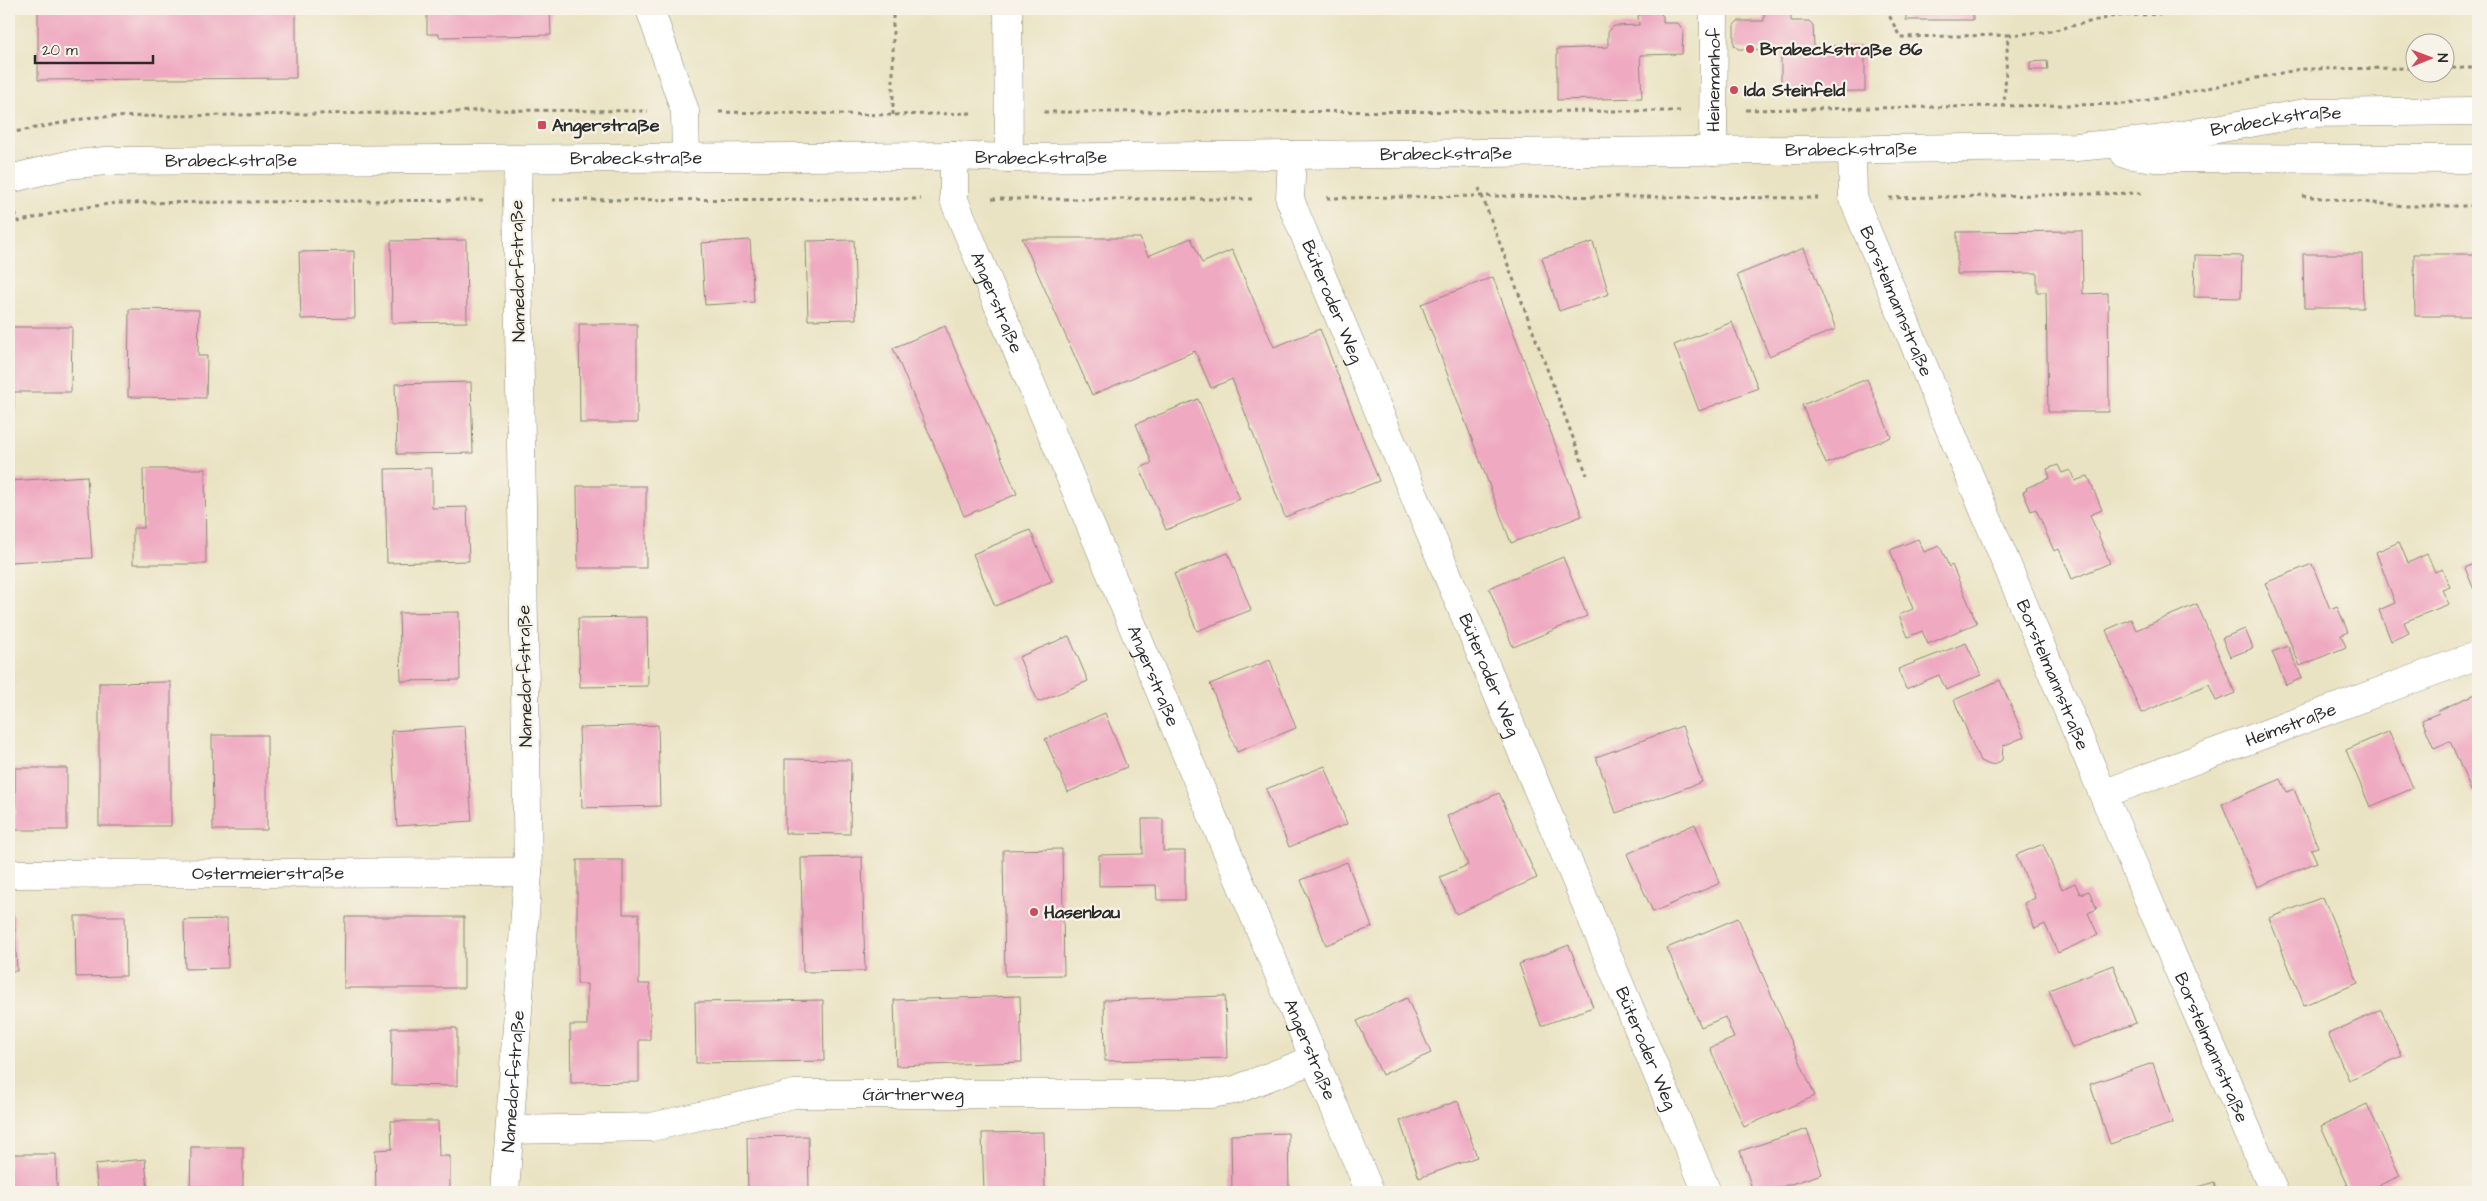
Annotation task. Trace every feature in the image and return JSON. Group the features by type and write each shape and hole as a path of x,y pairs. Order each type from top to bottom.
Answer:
{"street":[{"path":"650,9 685,111 686,158"},
{"path":"1008,9 1009,158"},
{"name":"Heinemanhof","path":"1713,151 1715,111 1714,9"},
{"name":"Brabeckstraße","path":"9,179 67,165 105,161 954,156 1009,158 2076,148 2156,140 2305,113 2478,111"},
{"name":"Brabeckstraße","path":"2076,148 2156,158 2478,159"},
{"name":"Borstelmannstraße","path":"1852,151 1852,198 2103,794 2274,1192"},
{"name":"Büteroder Weg","path":"1292,155 1290,199 1707,1192"},
{"name":"Angerstraße","path":"954,156 954,200 1370,1192"},
{"name":"Namedorfstraße","path":"505,1192 511,1130 528,872 517,200 518,159"},
{"name":"Heimstraße","path":"2103,794 2478,655"},
{"name":"Ostermeierstraße","path":"9,874 528,872"},
{"name":"Gärtnerweg","path":"511,1130 652,1127 794,1094 1211,1094 1235,1090 1315,1059"}],"path":[{"path":"893,9 893,115"},
{"path":"1886,9 1900,37 2008,35 2046,32 2115,16 2280,9"},
{"path":"2004,106 2008,35"},
{"path":"9,133 93,117 458,112 482,110 893,115 1008,112 1715,111 2129,104 2301,68 2404,68"},
{"path":"2454,68 2478,68"},
{"path":"1468,110 1466,153 1587,475"},
{"path":"9,224 68,210 116,202 1290,199 1482,196 1852,198 2145,193"},
{"path":"2299,195 2404,206 2478,206"}],"building":[{"path":"38,9 296,9 296,78 38,80"},
{"path":"427,9 550,9 551,35 439,37 439,34 427,34"},
{"path":"1225,9 1255,9 1255,14 1225,14"},
{"path":"1906,9 1973,9 1973,20 1906,20"},
{"path":"1767,10 1791,12 1791,21 1809,21 1813,25 1814,46 1865,46 1865,91 1781,92 1781,50 1738,49 1734,45 1734,25 1738,21 1764,21 1764,12"},
{"path":"1659,12 1663,16 1663,23 1678,23 1683,30 1682,54 1640,55 1642,98 1557,100 1557,49 1608,47 1608,32 1614,26 1639,25 1638,16 1643,13"},
{"path":"2047,61 2048,70 2030,70 2030,62"},
{"path":"2082,231 2083,294 2108,293 2109,412 2048,412 2046,292 2037,292 2037,273 1957,274 1957,232"},
{"path":"1022,238 1140,238 1148,256 1191,238 1202,263 1232,250 1274,347 1320,329 1379,481 1285,517 1232,379 1211,388 1195,351 1092,395"},
{"path":"466,240 467,322 392,323 391,241"},
{"path":"750,240 754,302 705,305 701,243"},
{"path":"854,240 856,319 808,320 806,241"},
{"path":"1593,242 1609,294 1559,311 1542,258"},
{"path":"1804,248 1836,329 1769,356 1737,275"},
{"path":"354,251 355,318 301,319 299,252"},
{"path":"2303,254 2362,254 2363,308 2304,308"},
{"path":"2414,254 2478,254 2478,316 2415,316"},
{"path":"2195,255 2242,256 2241,298 2194,297"},
{"path":"1493,277 1582,516 1511,543 1421,304"},
{"path":"129,309 199,310 198,356 207,356 206,398 128,397"},
{"path":"1732,322 1758,388 1699,411 1674,345"},
{"path":"579,324 637,324 637,423 580,423"},
{"path":"945,326 1017,494 964,516 893,348"},
{"path":"9,327 72,327 71,392 14,392 14,409 9,409"},
{"path":"1867,379 1891,437 1826,464 1802,405"},
{"path":"471,382 473,453 397,454 395,384"},
{"path":"1198,399 1240,499 1166,530 1140,468 1152,463 1136,424"},
{"path":"2058,465 2062,473 2070,470 2075,481 2088,476 2102,510 2090,515 2110,563 2072,579 2059,549 2054,551 2036,509 2031,511 2023,492 2027,490 2026,488 2050,478 2047,469"},
{"path":"432,468 432,508 467,507 469,561 387,563 385,469"},
{"path":"143,469 205,469 206,564 133,564 133,528 144,528"},
{"path":"87,476 92,558 9,562 9,481"},
{"path":"577,486 646,486 646,568 578,568"},
{"path":"1030,530 1052,581 995,606 973,554"},
{"path":"1918,539 1924,552 1940,546 1949,567 1952,565 1977,623 1928,644 1922,631 1908,637 1899,615 1913,609 1890,550"},
{"path":"2399,542 2408,563 2427,554 2435,572 2442,569 2450,587 2442,590 2449,604 2404,622 2409,633 2391,641 2379,610 2395,603 2376,552"},
{"path":"1228,553 1251,610 1197,631 1174,574"},
{"path":"1563,557 1587,616 1513,647 1489,588"},
{"path":"2478,562 2478,597 2477,597 2465,568"},
{"path":"2312,564 2330,609 2337,606 2348,632 2341,635 2346,647 2300,666 2265,583"},
{"path":"2197,604 2235,693 2216,701 2209,684 2141,713 2106,630 2131,619 2136,630"},
{"path":"459,612 460,680 401,681 399,613"},
{"path":"647,617 648,686 580,687 578,618"},
{"path":"2245,629 2253,648 2230,657 2222,638"},
{"path":"1069,636 1088,681 1038,702 1019,657"},
{"path":"1966,643 1981,675 1946,690 1939,675 1906,689 1898,669"},
{"path":"2288,646 2302,678 2286,685 2272,652"},
{"path":"1270,660 1296,728 1237,752 1210,684"},
{"path":"2000,680 2024,737 2003,746 2002,760 1990,765 1980,761 1954,700"},
{"path":"171,682 171,826 99,826 99,683"},
{"path":"2478,693 2478,791 2472,793 2450,741 2434,748 2422,720 2439,713 2437,711"},
{"path":"1105,713 1127,767 1068,792 1045,739"},
{"path":"658,725 660,806 582,808 579,728"},
{"path":"465,726 472,821 397,826 391,731"},
{"path":"1682,726 1702,782 1616,813 1596,757"},
{"path":"2389,731 2413,788 2370,807 2346,750"},
{"path":"212,735 267,735 267,830 213,830"},
{"path":"785,759 851,760 850,834 785,833"},
{"path":"1325,766 1347,824 1289,847 1266,789"},
{"path":"15,768 67,768 67,830 15,830"},
{"path":"2281,779 2287,792 2294,789 2318,847 2311,849 2317,862 2257,887 2222,804"},
{"path":"1499,793 1537,878 1456,914 1440,877 1468,865 1447,816"},
{"path":"1142,819 1163,819 1163,851 1185,851 1185,900 1157,900 1156,885 1099,886 1099,855 1143,854"},
{"path":"1695,824 1720,883 1653,912 1627,854"},
{"path":"2043,844 2062,889 2075,883 2080,894 2089,891 2097,909 2088,913 2098,935 2058,953 2045,924 2035,929 2024,903 2035,898 2016,855"},
{"name":"Hasenbau","path":"1062,849 1064,975 1005,976 1003,850"},
{"path":"862,857 865,971 803,972 801,858"},
{"path":"577,860 623,860 623,914 639,914 639,984 650,984 650,1040 639,1040 639,1082 571,1083 570,1025 587,1025 587,984 577,984"},
{"path":"1347,862 1372,927 1326,945 1301,880"},
{"path":"2323,897 2358,983 2304,1005 2269,918"},
{"path":"9,915 14,915 17,971 9,971"},
{"path":"75,916 125,916 126,976 76,977"},
{"path":"345,917 464,917 464,988 344,988"},
{"path":"1738,918 1815,1096 1744,1127 1710,1048 1734,1038 1725,1017 1701,1027 1667,948"},
{"path":"227,919 228,968 185,969 184,920"},
{"path":"1569,945 1593,1007 1541,1026 1519,964"},
{"path":"2113,965 2136,1023 2072,1048 2049,990"},
{"path":"1020,996 1022,1062 896,1066 894,1000"},
{"path":"1225,996 1227,1058 1105,1061 1104,1000"},
{"path":"1407,998 1431,1053 1382,1075 1357,1021"},
{"path":"823,1000 824,1061 696,1063 695,1002"},
{"path":"2381,1010 2402,1056 2349,1080 2328,1034"},
{"path":"392,1028 457,1028 457,1086 391,1085"},
{"path":"2153,1063 2173,1123 2110,1144 2090,1084"},
{"path":"1458,1101 1477,1157 1419,1178 1400,1121"},
{"path":"2367,1104 2400,1176 2364,1192 2351,1192 2321,1126"},
{"path":"391,1121 438,1121 439,1156 450,1156 450,1192 376,1192 375,1150 392,1149"},
{"path":"1807,1129 1822,1174 1766,1192 1753,1192 1740,1151"},
{"path":"1044,1132 1045,1192 984,1192 982,1133"},
{"path":"1288,1133 1289,1192 1232,1192 1231,1135"},
{"path":"808,1136 809,1192 748,1192 747,1137"},
{"path":"191,1147 243,1147 243,1192 190,1192"},
{"path":"9,1154 56,1154 57,1192 9,1192"},
{"path":"145,1159 148,1192 98,1192 95,1164"},
{"path":"2214,1182 2217,1192 2183,1192"}],"place":[{"name":"Brabeckstraße 86","path":"1750,49"},
{"name":"Ida Steinfeld","path":"1734,90"},
{"name":"Angerstraße","path":"542,125"},
{"name":"Hasenbau","path":"1034,912"}]}
